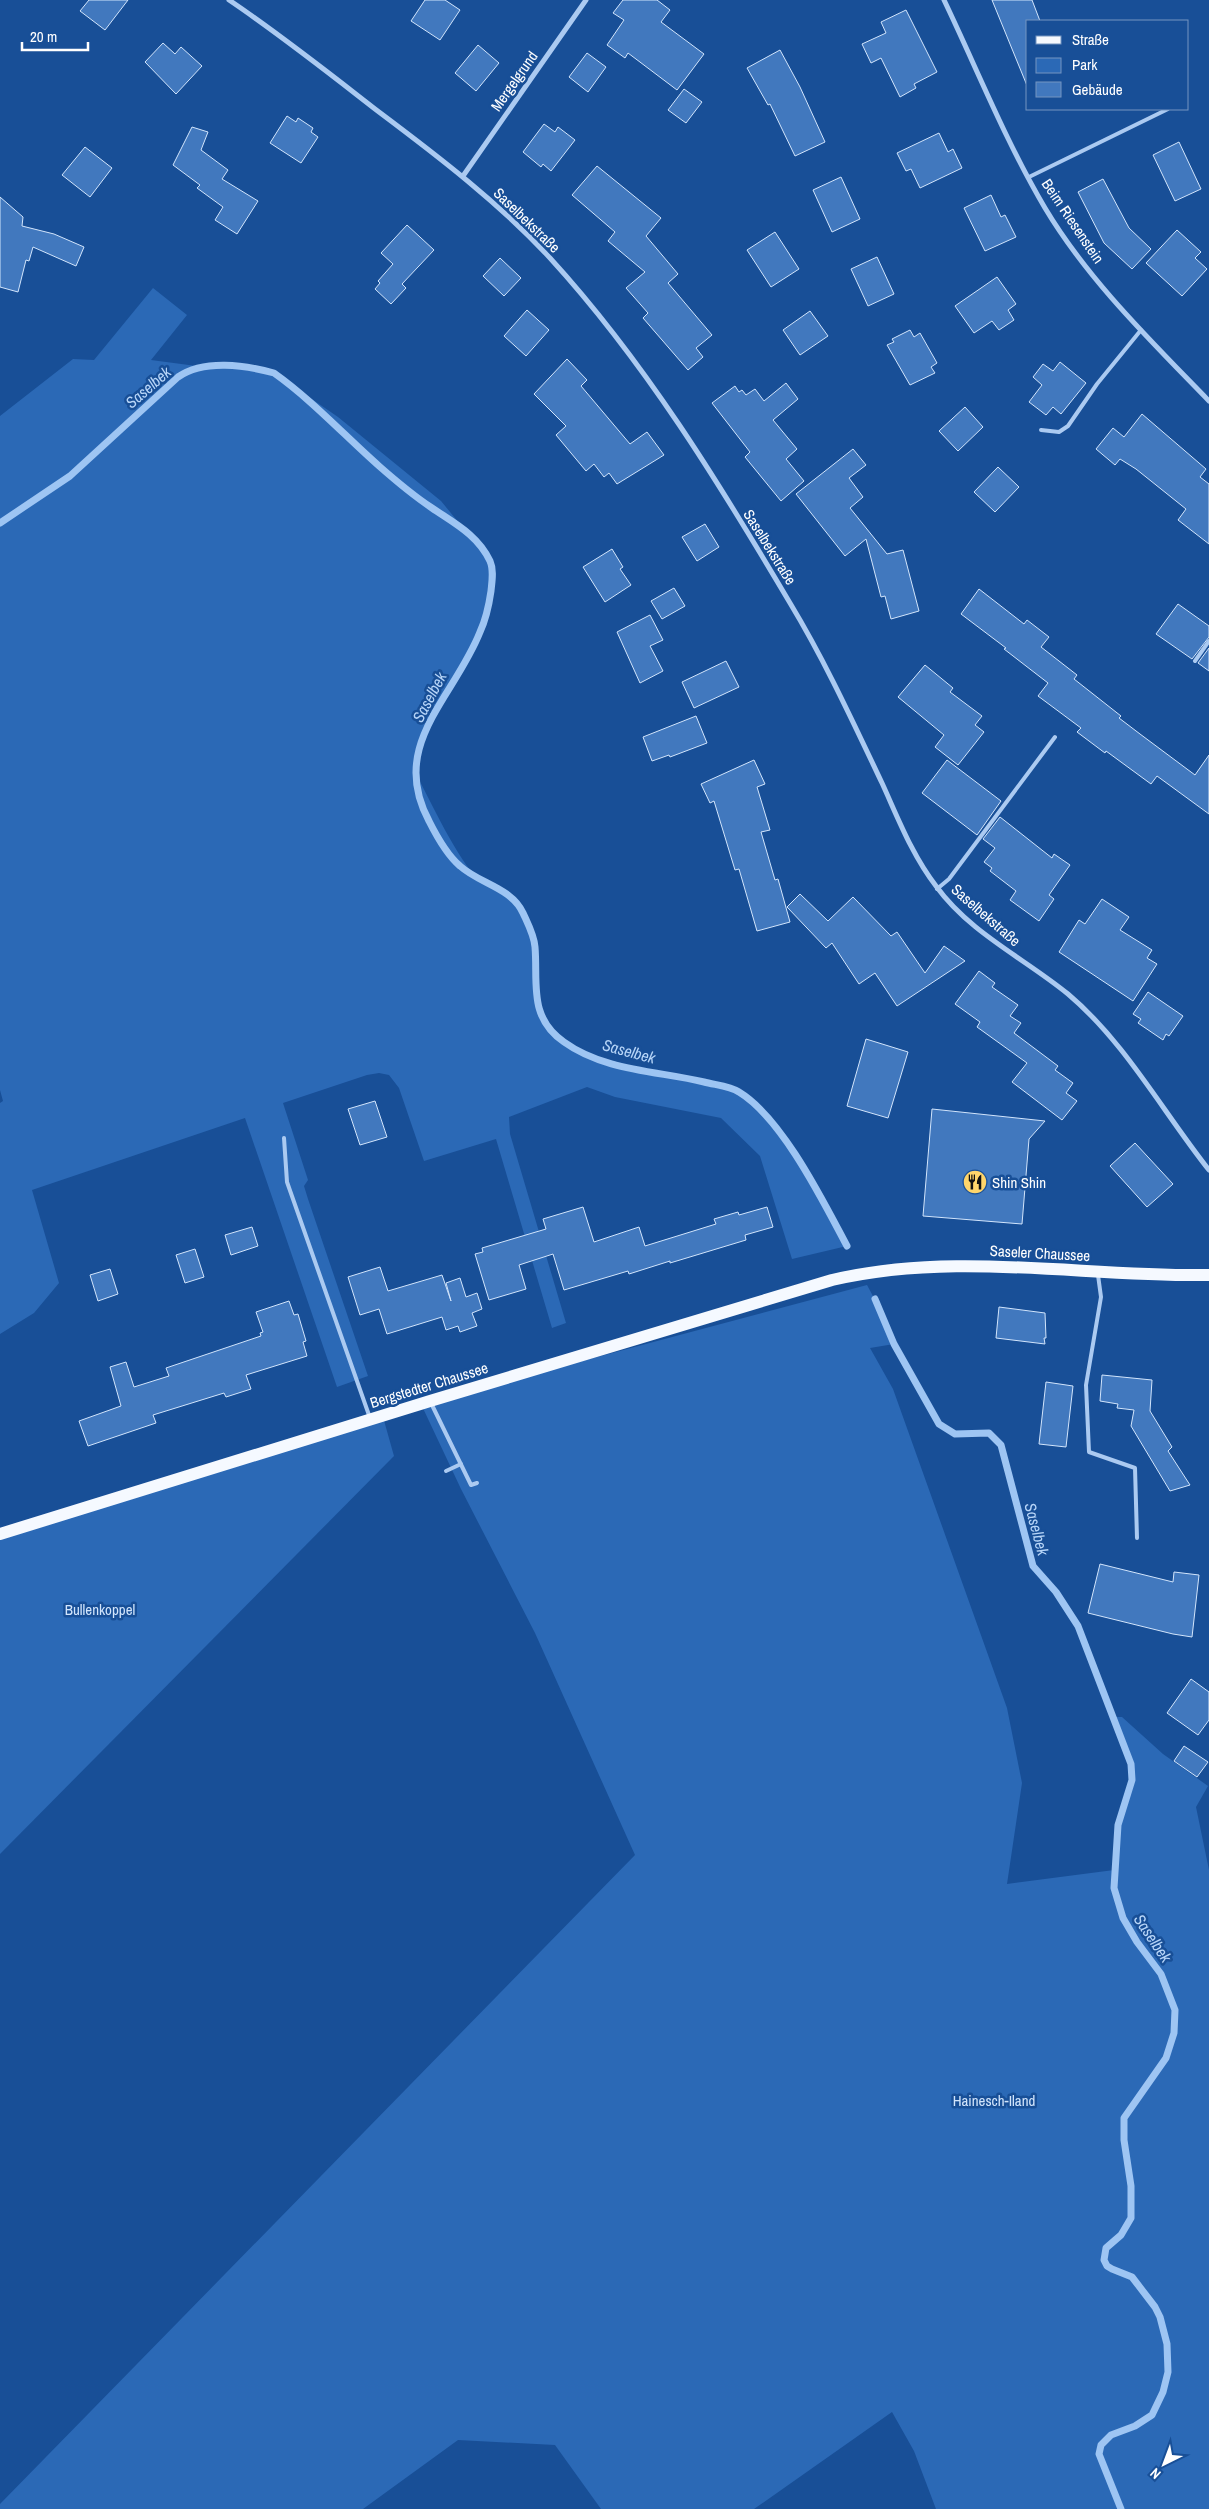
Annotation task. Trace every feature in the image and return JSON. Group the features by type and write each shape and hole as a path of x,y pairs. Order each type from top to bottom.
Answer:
{"main road":[{"name":"Saseler Chaussee","path":"868,1272 966,1266 1036,1268 1097,1273 1209,1275"},
{"name":"Bergstedter Chaussee","path":"0,1534 430,1401 832,1280 868,1272"}],"street":[{"name":"Saselbekstraße","path":"229,0 301,52 463,176 548,256 596,311 667,404 791,605 841,697 917,860 937,889 990,939 1068,994 1093,1019 1116,1045 1209,1170"},
{"name":"Mergelgrund","path":"463,176 586,0"},
{"name":"Beim Riesenstein","path":"944,0 1029,177 1046,208 1078,255 1141,330 1209,402"}],"lane":[{"path":"1029,177 1166,110"},
{"path":"1041,430 1059,432 1068,426 1097,384 1141,330"},
{"path":"1196,661 1209,641"},
{"path":"937,889 949,879 1055,738"},
{"path":"284,1138 286,1182 370,1420"},
{"path":"1097,1273 1101,1297 1086,1385 1089,1452 1135,1468 1137,1538"},
{"path":"430,1401 471,1485 477,1484"},
{"path":"446,1470 461,1464"}],"green space":[{"path":"153,288 187,315 151,360 204,367 256,368 274,373 338,417 441,501 487,557 492,571 486,616 479,635 424,731 417,759 416,774 453,845 470,870 480,879 507,894 522,912 533,940 538,1001 542,1015 549,1028 562,1041 595,1059 613,1065 732,1088 739,1092 755,1104 771,1121 800,1162 847,1246 792,1259 760,1156 721,1118 615,1097 587,1087 509,1117 510,1134 566,1323 552,1328 496,1139 424,1161 399,1088 389,1075 379,1073 367,1075 283,1103 308,1180 304,1186 308,1199 368,1376 337,1387 245,1118 32,1190 59,1283 34,1313 0,1334 0,1103 3,1101 0,1090 0,416 73,359 94,360"},
{"name":"Hainesch-Iland","path":"867,1285 881,1311 894,1344 870,1348 893,1389 1007,1708 1022,1783 1007,1884 1114,1870 1118,1825 1133,1773 1112,1717 1122,1717 1163,1754 1208,1786 1196,1807 1209,1870 1209,2509 936,2509 914,2451 892,2412 754,2509 601,2509 555,2445 458,2440 363,2509 0,2509 0,2504 635,1855 535,1633 461,1489 421,1404"},
{"name":"Bullenkoppel","path":"383,1417 394,1456 0,1854 0,1535"}],"building":[{"path":"89,0 128,0 105,30 80,11"},
{"path":"425,0 445,0 460,10 440,40 411,21"},
{"path":"623,0 657,0 670,10 661,22 704,54 677,90 628,53 625,58 607,45 624,20 613,13"},
{"path":"992,0 1032,0 1040,20 1026,20 1026,83"},
{"path":"906,10 937,72 914,84 916,88 900,97 881,58 871,63 862,44 886,33 881,22"},
{"path":"163,43 175,54 181,47 202,66 176,94 145,62"},
{"path":"478,45 499,63 476,91 455,73"},
{"path":"780,50 800,87 825,142 795,156 770,104 768,105 747,68"},
{"path":"587,53 606,67 588,92 569,77"},
{"path":"684,89 702,102 686,123 668,110"},
{"path":"287,116 296,122 298,118 313,128 311,132 318,137 301,163 270,143"},
{"path":"544,124 555,132 558,127 575,140 551,171 543,164 541,167 523,152"},
{"path":"192,127 208,132 201,150 228,170 222,179 258,201 237,234 215,220 223,207 197,188 200,185 173,165"},
{"path":"939,133 948,152 953,149 962,168 920,188 911,169 906,171 897,153"},
{"path":"1179,142 1201,189 1175,201 1153,155"},
{"path":"85,147 112,168 90,197 62,175"},
{"path":"597,166 661,218 646,236 678,274 668,283 712,335 696,348 703,357 688,370 643,318 648,313 626,288 645,272 608,241 615,232 572,195"},
{"path":"841,177 860,219 832,232 813,190"},
{"path":"1103,179 1129,228 1151,249 1132,269 1104,243 1078,192"},
{"path":"991,195 1001,217 1005,215 1016,237 985,251 964,208"},
{"path":"0,197 23,217 22,226 54,234 84,247 76,266 33,247 29,261 26,260 18,292 0,287"},
{"path":"407,225 434,250 402,284 406,288 391,304 375,289 380,283 378,281 393,264 381,253"},
{"path":"1177,230 1201,252 1195,258 1207,269 1182,296 1146,263"},
{"path":"775,232 799,269 771,287 747,250"},
{"path":"877,257 894,294 868,306 851,269"},
{"path":"500,258 521,278 504,296 483,276"},
{"path":"997,277 1016,304 1008,310 1014,320 999,330 992,321 974,333 955,306"},
{"path":"527,310 549,330 526,356 504,336"},
{"path":"810,311 828,336 800,355 783,330"},
{"path":"910,330 914,337 920,333 937,363 931,367 935,373 910,385 887,345 894,342 892,339"},
{"path":"567,359 587,380 581,386 630,444 647,432 664,455 617,484 609,473 604,477 594,464 586,471 556,435 566,426 534,394"},
{"path":"1060,362 1086,383 1061,414 1053,407 1046,415 1029,402 1042,385 1033,377 1043,364 1053,371"},
{"path":"786,383 798,399 773,420 797,449 786,459 804,481 781,501 745,457 750,452 712,403 735,386 739,392 742,390 746,395 755,389 764,401"},
{"path":"965,407 983,427 958,451 939,431"},
{"path":"1142,414 1206,469 1200,477 1209,484 1209,544 1178,520 1186,509 1136,469 1120,459 1115,465 1096,449 1113,428 1124,437"},
{"path":"853,449 866,465 849,478 863,497 850,508 887,554 903,550 919,611 891,619 885,596 881,597 866,539 845,556 796,494"},
{"path":"998,467 1019,487 995,512 974,492"},
{"path":"705,524 719,547 697,561 682,537"},
{"path":"612,549 623,567 620,569 631,585 605,602 583,567"},
{"path":"674,588 685,606 662,619 651,601"},
{"path":"979,589 1024,624 1027,620 1049,637 1041,647 1077,675 1074,679 1121,716 1119,718 1195,775 1209,755 1209,814 1157,776 1151,784 1106,751 1105,753 1077,732 1081,728 1038,696 1048,683 961,614"},
{"path":"1178,604 1209,626 1209,637 1192,659 1156,634"},
{"path":"650,615 663,640 650,646 663,671 640,683 617,632"},
{"path":"1209,648 1209,671 1198,663"},
{"path":"726,661 739,687 694,708 682,682"},
{"path":"925,665 953,688 950,692 982,716 975,725 984,732 958,765 935,747 944,735 898,697"},
{"path":"696,716 707,743 670,757 669,755 652,761 643,737"},
{"path":"754,760 765,784 757,787 770,830 761,832 775,880 778,879 790,922 757,931 739,869 735,870 714,801 710,803 701,784"},
{"path":"947,760 1001,801 977,835 922,793"},
{"path":"1000,817 1052,858 1054,854 1070,865 1049,895 1054,899 1039,921 1010,900 1016,891 990,871 992,868 984,862 995,848 983,839"},
{"path":"800,894 828,921 853,897 891,936 897,932 925,973 944,946 965,961 897,1006 875,973 859,984 832,943 826,948 787,907"},
{"path":"1102,899 1129,917 1120,930 1152,950 1147,958 1157,964 1133,1001 1059,952 1079,920 1085,924"},
{"path":"979,971 995,983 992,987 1018,1005 1010,1016 1021,1023 1014,1033 1058,1066 1055,1070 1073,1083 1066,1093 1077,1101 1062,1120 1012,1082 1027,1063 977,1027 980,1022 955,1004"},
{"path":"1148,992 1183,1016 1169,1036 1166,1034 1163,1040 1138,1023 1141,1019 1133,1014"},
{"path":"866,1039 908,1052 888,1118 847,1106"},
{"path":"375,1101 387,1137 360,1145 348,1109"},
{"name":"Shin Shin","path":"932,1109 1045,1121 1029,1139 1022,1224 923,1216"},
{"path":"1135,1143 1173,1184 1147,1207 1110,1166"},
{"path":"583,1207 594,1242 639,1227 645,1246 716,1224 714,1219 738,1212 739,1215 767,1207 773,1227 745,1235 746,1240 670,1263 670,1261 629,1274 628,1271 564,1290 553,1254 519,1265 526,1289 489,1300 475,1254 483,1252 482,1248 546,1229 543,1219"},
{"path":"252,1227 258,1246 231,1255 225,1235"},
{"path":"195,1249 204,1277 185,1283 176,1255"},
{"path":"380,1267 388,1291 442,1275 451,1301 446,1283 460,1278 466,1297 477,1293 482,1309 472,1313 477,1326 460,1332 458,1326 446,1330 442,1317 387,1334 379,1309 360,1315 348,1277"},
{"path":"110,1269 118,1294 98,1301 90,1275"},
{"path":"289,1301 294,1315 298,1314 306,1341 303,1342 307,1356 246,1375 251,1389 226,1397 224,1393 153,1415 156,1423 88,1446 79,1421 121,1406 110,1367 126,1362 134,1387 169,1376 166,1368 261,1336 260,1333 263,1332 256,1312"},
{"path":"999,1307 1045,1313 1045,1344 996,1338"},
{"path":"1102,1375 1152,1380 1150,1411 1172,1447 1168,1451 1190,1485 1170,1491 1131,1426 1134,1410 1117,1408 1118,1404 1100,1401"},
{"path":"1046,1382 1073,1386 1066,1447 1039,1444"},
{"path":"1100,1564 1173,1582 1174,1572 1199,1575 1192,1637 1088,1613"},
{"path":"1191,1679 1209,1692 1209,1720 1198,1735 1167,1713"},
{"path":"1184,1746 1208,1762 1197,1777 1174,1761"}],"waterway":[{"name":"Saselbek","path":"0,523 70,476 178,377 188,371 225,365 274,373 315,406 398,483 465,530 479,544 490,561 492,572 491,591 484,622 469,656 429,723 420,745 416,769 418,794 432,827 455,862 468,872 504,892 518,905 523,913 534,943 537,999 545,1022 553,1032 564,1042 596,1059 632,1069 731,1088 739,1092 755,1104 786,1140 814,1184 847,1246"},
{"name":"Saselbek","path":"875,1299 894,1344 939,1424 955,1434 989,1433 1001,1445 1033,1566 1056,1592 1078,1626 1131,1764 1132,1780 1118,1825 1114,1888 1123,1918 1137,1942 1161,1974 1175,2010 1174,2033 1166,2058 1124,2118 1124,2140 1131,2186 1131,2218 1121,2235 1106,2248 1104,2260 1107,2266 1132,2277 1155,2307 1160,2317 1167,2344 1168,2372 1163,2392 1152,2415 1135,2426 1111,2435 1101,2445 1099,2454 1121,2509"}],"place":[{"name":"Shin Shin","path":"975,1182"}]}
